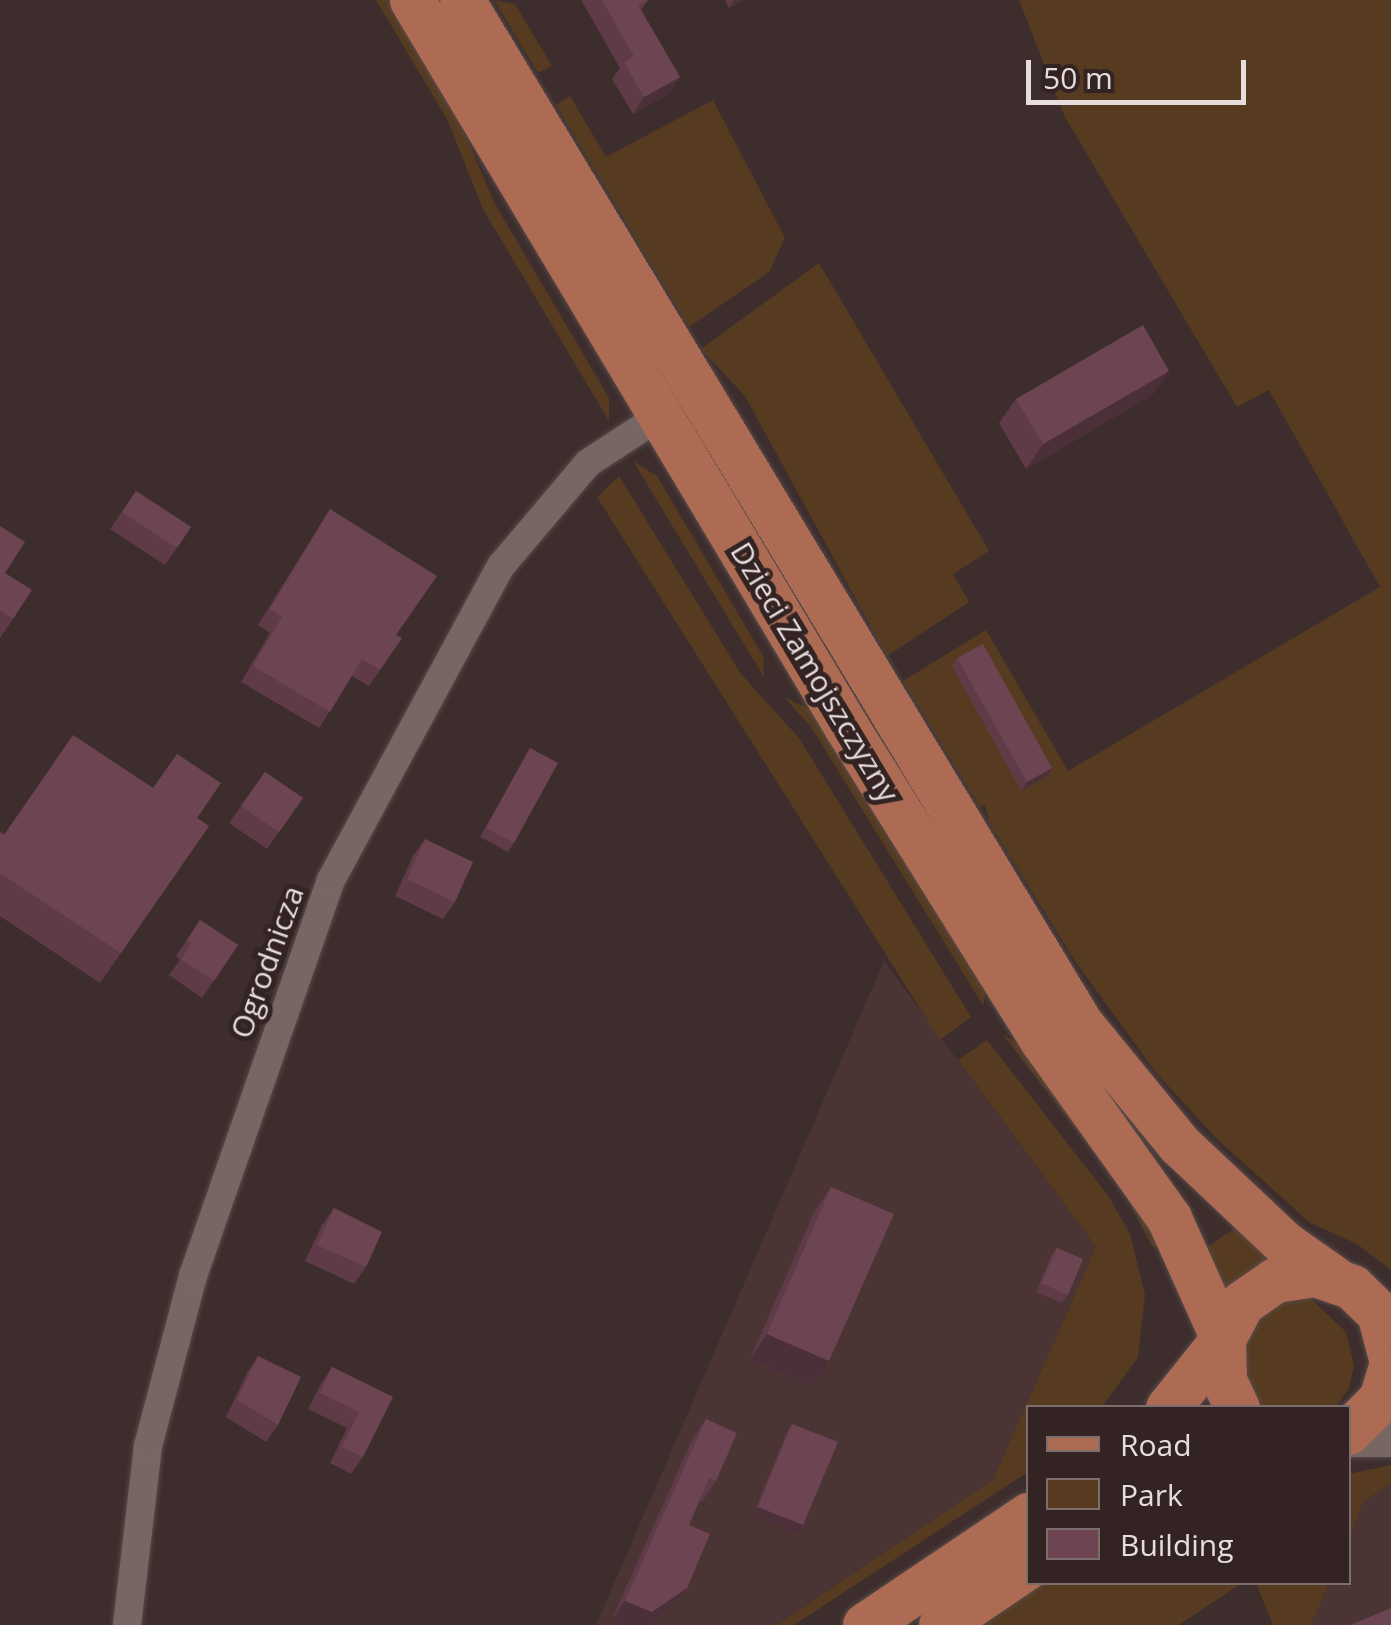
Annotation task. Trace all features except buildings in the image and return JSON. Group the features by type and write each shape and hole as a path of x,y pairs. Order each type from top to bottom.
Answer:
{"main road":[{"name":"Dzieci Zamojszczyzny","path":"412,0 660,416 1018,1002 1162,1206 1223,1339 1224,1380 1236,1405"},
{"name":"Dzieci Zamojszczyzny","path":"462,0 1080,1023 1180,1145 1284,1244 1367,1298 1390,1348"},
{"path":"1170,1405 1223,1339 1230,1320 1257,1289 1295,1274 1335,1278"},
{"path":"1351,1432 1381,1399 1390,1348"},
{"path":"866,1625 1026,1517"},
{"path":"941,1625 1026,1567"}],"street":[{"name":"Ogrodnicza","path":"126,1625 148,1446 193,1276 331,880 501,566 588,463 660,416"},
{"path":"1351,1435 1391,1439"}],"shaded area":[{"path":"884,961 1096,1247 993,1480 777,1625 596,1625"},
{"path":"1391,1484 1391,1625 1311,1625 1328,1585 1351,1585 1351,1533 1364,1501"}],"green space":[{"path":"376,0 390,0 452,104 495,204 609,398 609,421 483,209 448,121"},
{"path":"494,0 515,4 552,66 538,73"},
{"path":"1019,0 1391,0 1391,1270 1357,1244 1309,1222 1217,1139 1157,1074 1075,961 990,824 985,805 980,807 903,681 986,630 1068,771 1380,587 1269,390 1237,407 1065,117"},
{"path":"570,96 606,157 713,100 785,238 769,272 689,327 556,105"},
{"path":"819,263 989,551 953,574 969,602 887,656 745,396 701,349"},
{"path":"633,461 657,476 763,656 764,677"},
{"path":"619,476 741,674 799,738 971,1017 940,1040 597,497"},
{"path":"785,698 813,710 986,993 983,1005 811,727"},
{"path":"1003,1035 1026,1047 1099,1144 1162,1248 1152,1247 1122,1188"},
{"path":"987,1040 1109,1197 1130,1234 1145,1295 1138,1357 1103,1405 1026,1405 1096,1247 958,1060"},
{"path":"1238,1226 1271,1256 1227,1302 1203,1250"},
{"path":"1309,1297 1346,1332 1354,1366 1349,1388 1337,1405 1258,1405 1235,1348 1270,1302"},
{"path":"1026,1405 1026,1473 794,1625 777,1625 993,1480"},
{"path":"1391,1465 1391,1484 1364,1501 1351,1533 1351,1474"},
{"path":"1035,1585 1239,1585 1179,1625 975,1625"},
{"path":"1257,1585 1328,1585 1311,1625 1273,1625"}]}
